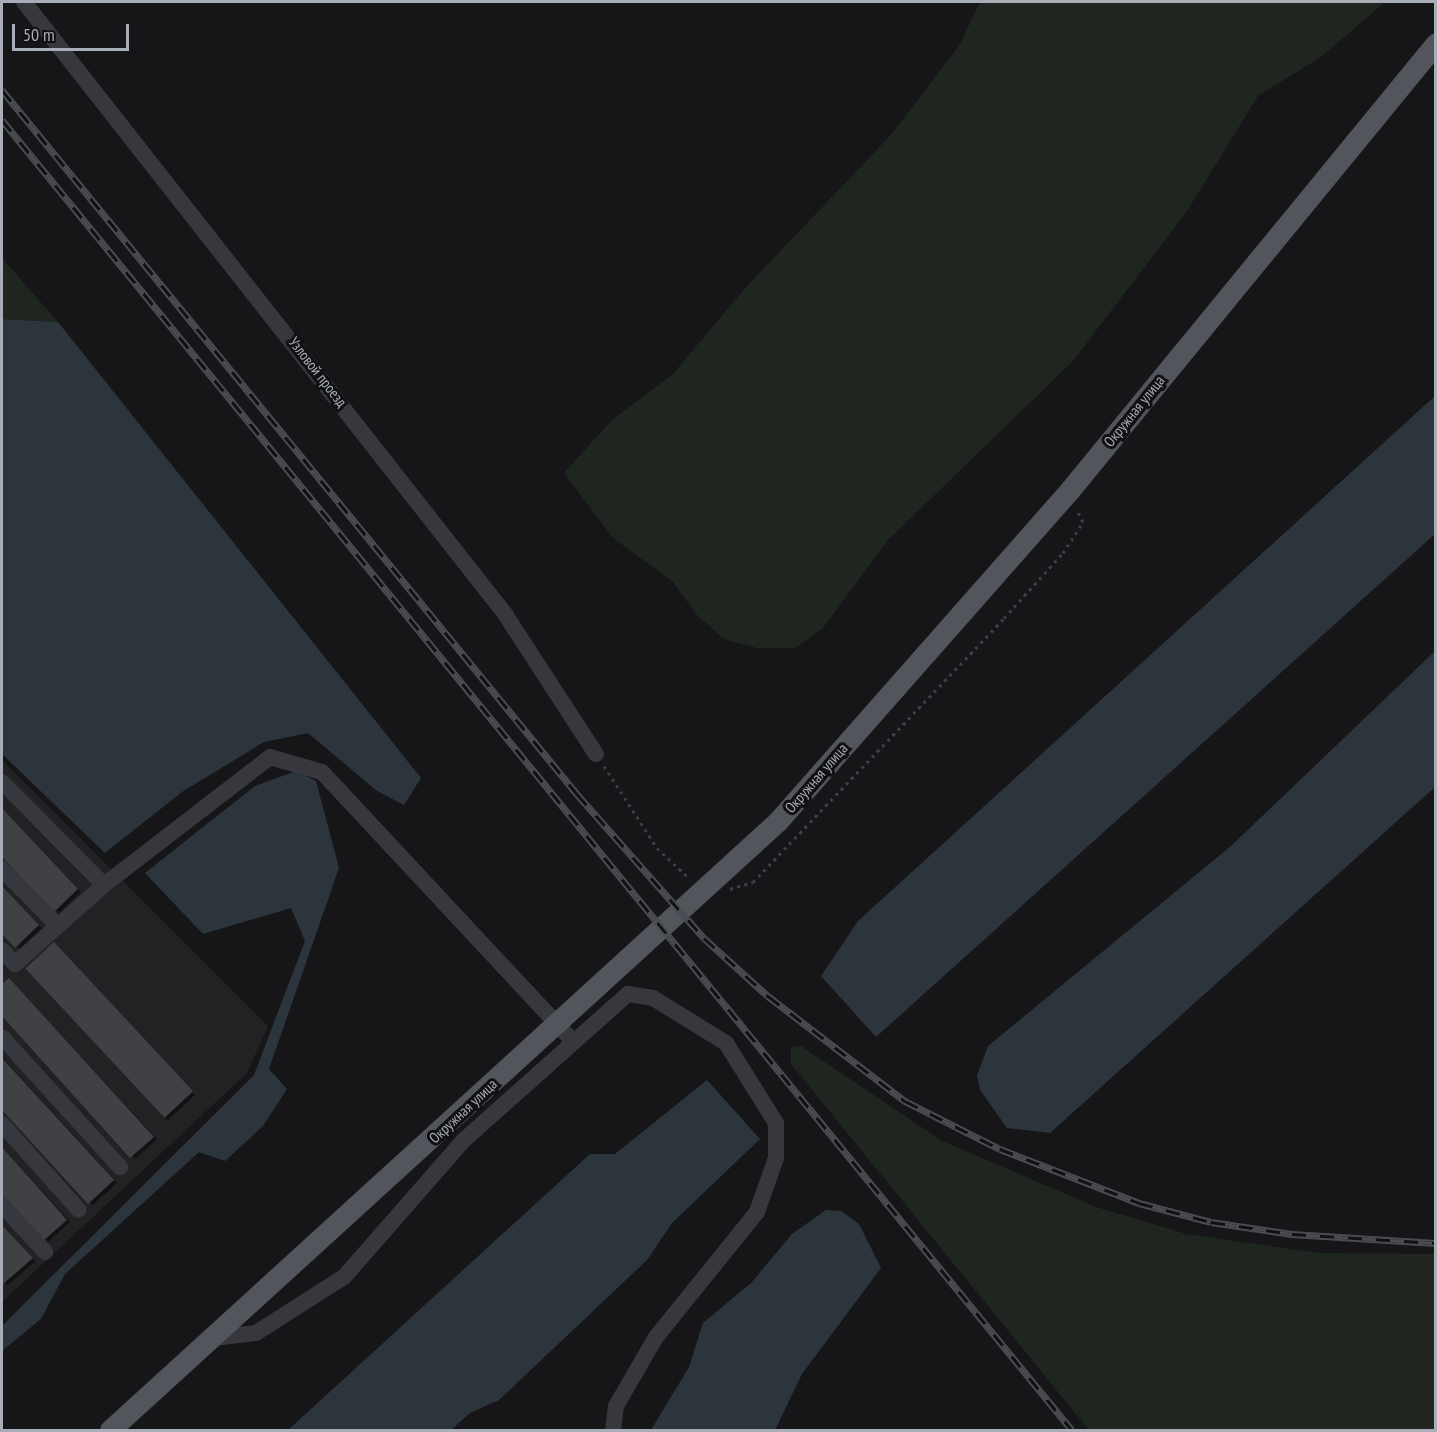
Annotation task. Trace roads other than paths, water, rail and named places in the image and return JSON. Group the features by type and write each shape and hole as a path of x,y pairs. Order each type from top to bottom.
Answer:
{"main road":[{"name":"Окружная улица","path":"110,1431 337,1227 778,821 1069,491 1436,43"}],"street":[{"name":"Узловой проезд","path":"24,2 505,614 596,754"},
{"path":"2,950 8,969 104,885 270,757 322,772 574,1042"},
{"path":"2,782 104,885"},
{"path":"2,869 57,925"},
{"path":"213,1338 256,1333 344,1277 464,1140 628,994 653,998 726,1043 776,1123 776,1158 757,1212 656,1337 616,1406 613,1431"},
{"path":"2,1037 120,1167"},
{"path":"2,1124 79,1210"},
{"path":"2,1205 45,1252"}],"railway":[{"path":"2,90 577,794 704,938 768,996 905,1101 1000,1149 1139,1203 1211,1222 1292,1234 1436,1243"},
{"path":"2,120 1072,1430"}]}
